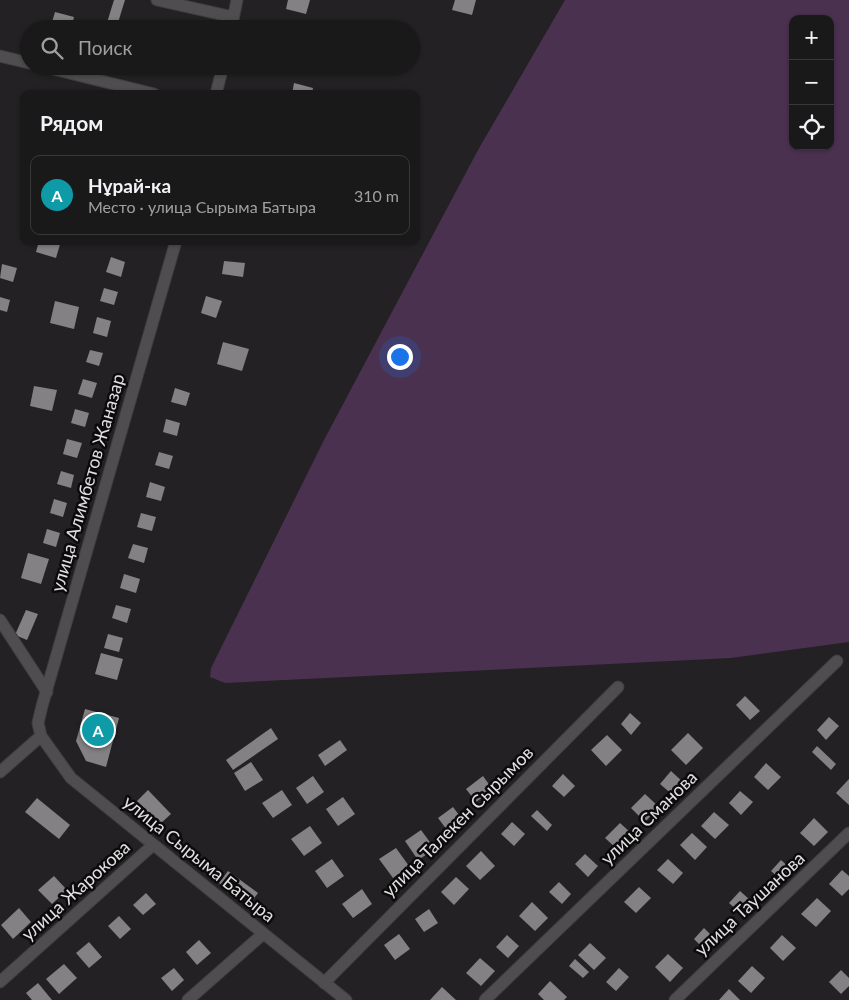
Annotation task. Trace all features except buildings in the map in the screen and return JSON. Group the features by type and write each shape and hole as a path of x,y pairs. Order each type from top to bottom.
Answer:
{"street":[{"path":"158,0 234,16"},
{"path":"233,20 237,0"},
{"path":"0,56 20,61"},
{"path":"77,75 138,90"},
{"path":"217,90 221,75"},
{"name":"улица Алимбетов Жаназар","path":"41,736 38,722 175,245"},
{"path":"0,620 47,692"},
{"name":"улица Сманова","path":"485,1000 837,661"},
{"name":"улица Талекен Сырымов","path":"324,983 618,687"},
{"path":"0,772 41,736"},
{"name":"улица Сырыма Батыра","path":"41,736 71,778 346,1000"},
{"name":"улица Таушанова","path":"675,1000 849,833"},
{"name":"улица Жарокова","path":"0,982 153,846"},
{"path":"188,1000 263,934"}],"shaded area":[{"path":"565,0 849,0 849,642 731,658 225,683 210,677 211,668 324,440 478,150"}],"place":[{"name":"Нұрай-ка","path":"98,730"}]}
